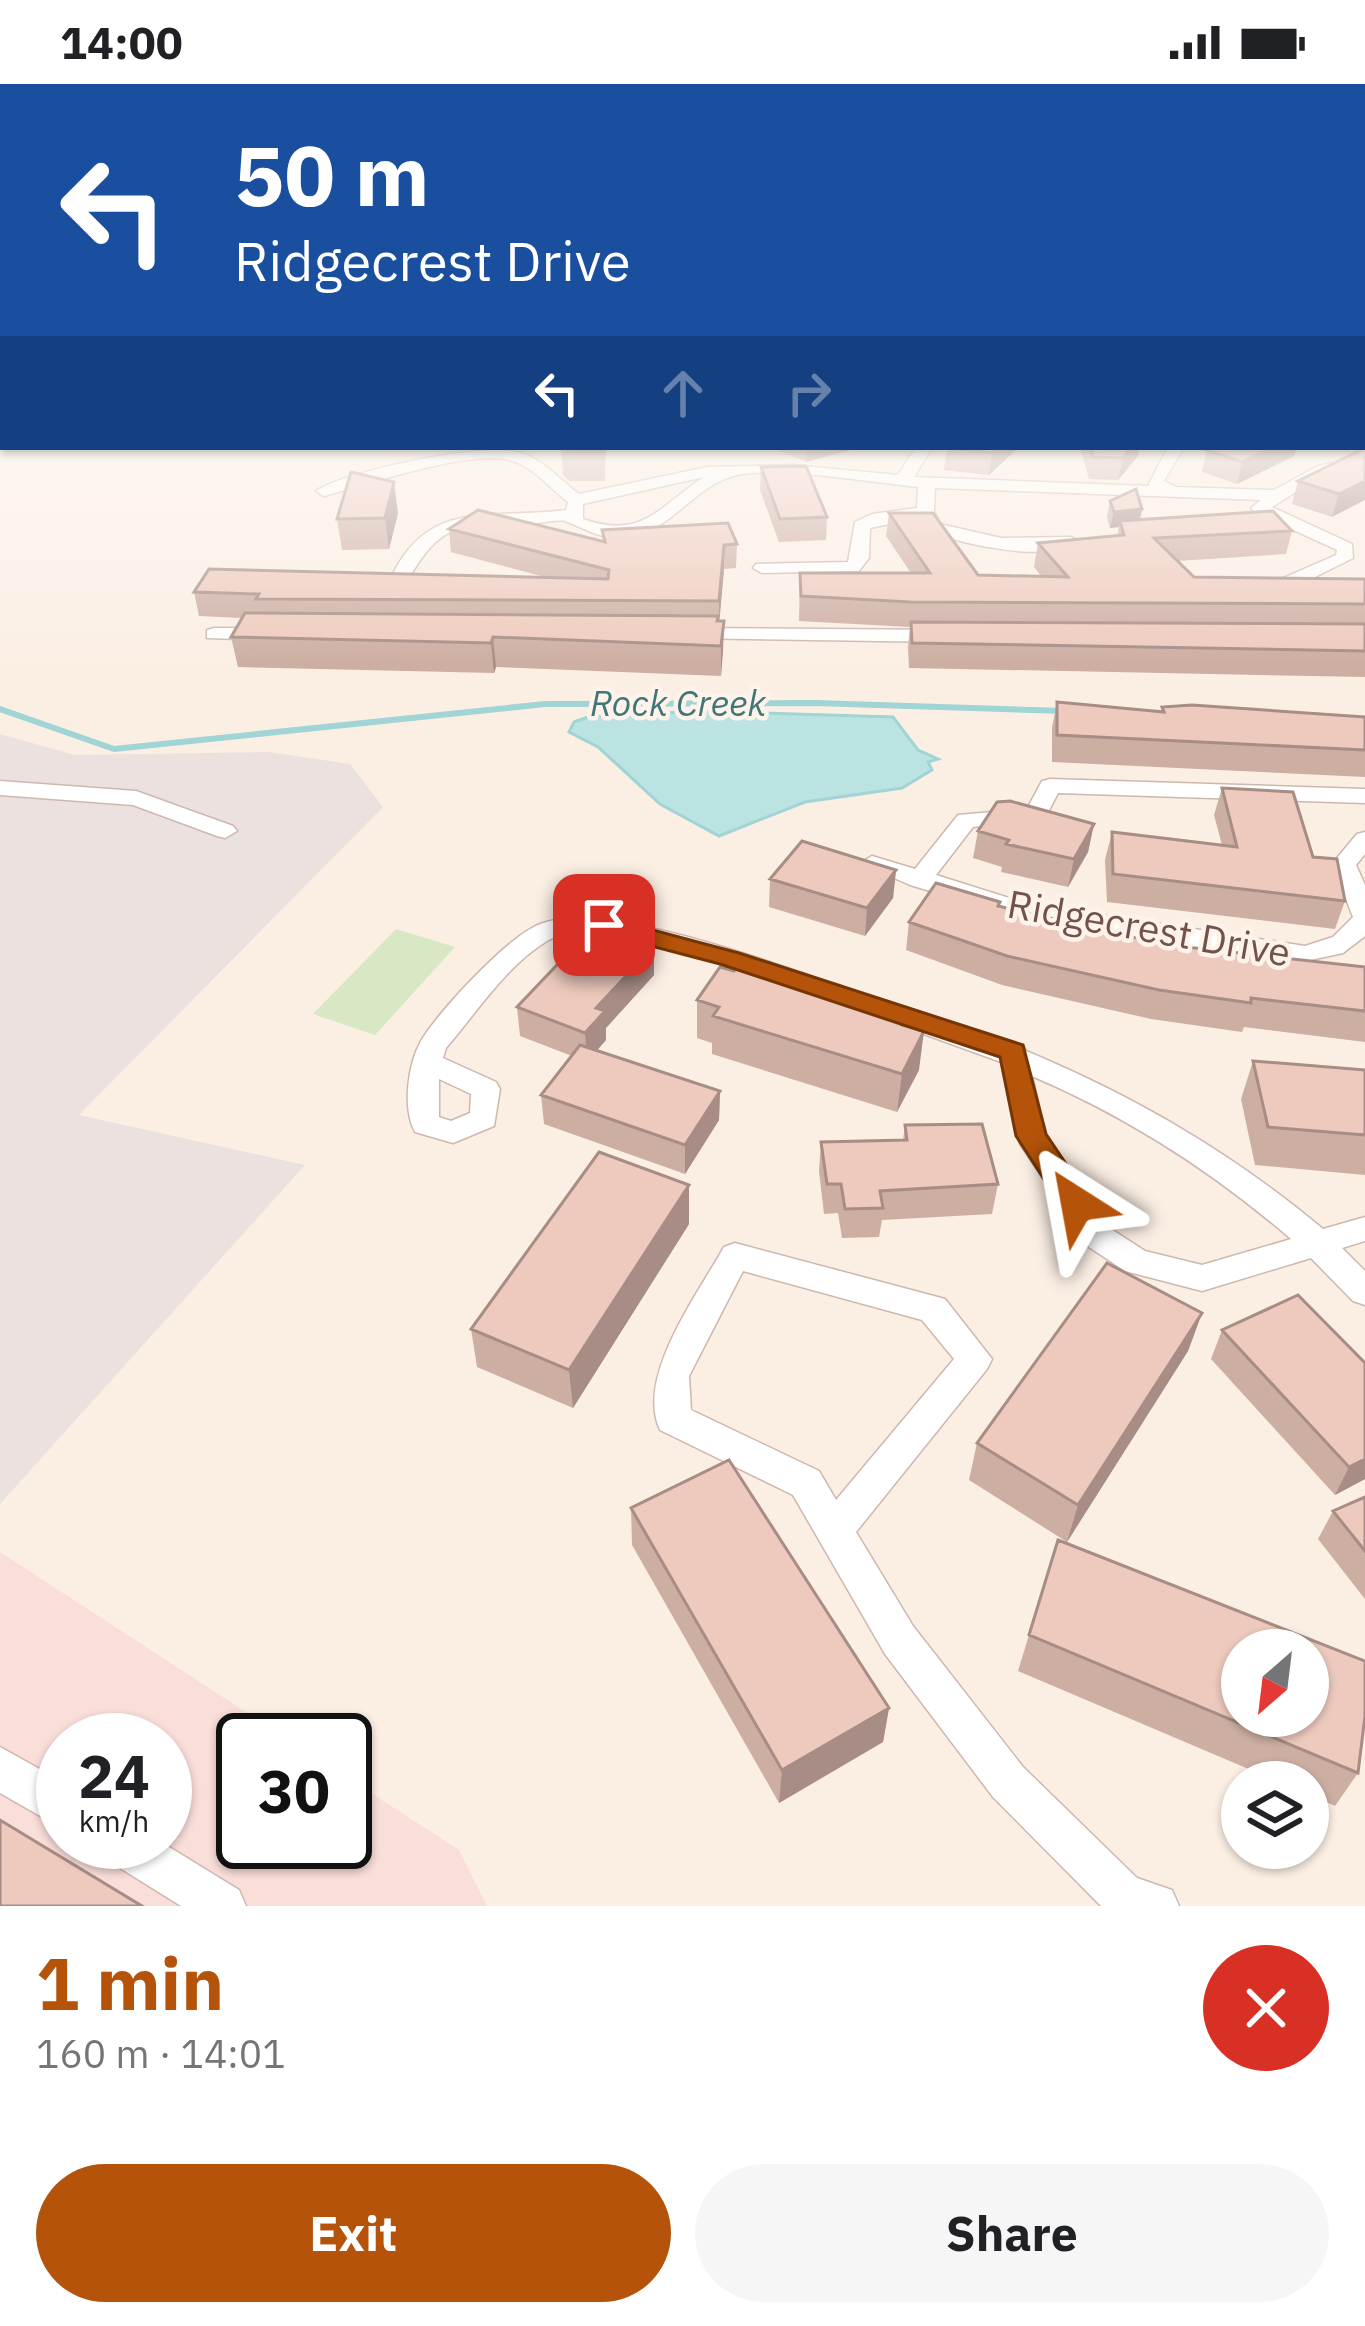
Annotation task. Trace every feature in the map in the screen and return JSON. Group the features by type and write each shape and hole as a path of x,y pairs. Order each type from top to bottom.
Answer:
{"street":[{"path":"561,495 584,526 634,530 679,509 693,495"},
{"path":"401,576 413,545 440,526 628,495"},
{"path":"927,495 926,512 933,527 984,542 1030,546 1090,540"},
{"path":"1163,495 1273,495"},
{"path":"1234,518 1260,508 1276,495"},
{"path":"1260,508 1346,548 1344,558 1288,583"},
{"path":"762,568 854,567 860,558 861,526 872,519 926,512"},
{"path":"984,542 990,570"},
{"path":"214,634 286,634"},
{"path":"670,634 981,637"},
{"path":"920,880 966,820 1036,815 1050,786 1365,796"},
{"path":"0,788 136,798 225,831"},
{"name":"Ridgecrest Drive","path":"872,863 1021,910 1292,956 1333,952 1351,940 1365,917 1344,864 1365,839"},
{"path":"428,1062 433,1045 524,948 553,927 604,925 730,958 1012,1052 1128,1104 1319,1241 1365,1292"},
{"path":"1292,956 1362,969"},
{"path":"1012,1052 1031,1136 1100,1238 1136,1262 1202,1278 1365,1229"},
{"path":"834,1531 975,1358 933,1310 735,1256 672,1376 673,1419 806,1483 834,1531 899,1640 1008,1782 1124,1897 1156,1906"},
{"path":"0,1768 36,1790"},
{"path":"163,1869 223,1906"}],"shaded area":[{"path":"0,734 75,755 269,752 350,764 383,807 79,1115 305,1165 0,1504"},
{"path":"0,1552 247,1713 216,1713 216,1869 372,1869 372,1794 459,1850 487,1906 0,1906"}],"green space":[{"path":"396,929 455,947 375,1035 313,1014"}],"water":[{"path":"701,711 893,717 918,750 938,759 928,762 932,770 902,788 805,802 719,836 660,804 598,747 569,732 574,722 588,717"}],"building":[{"path":"344,495 391,495 385,518 337,519"},
{"path":"771,495 818,495 827,517 780,519"},
{"path":"1138,495 1142,509 1114,512 1110,501"},
{"path":"478,510 605,542 602,530 728,523 737,544 724,545 719,601 256,599 259,594 194,592 209,569 608,579 609,570 449,529"},
{"path":"1273,511 1292,531 1154,538 1194,577 1365,579 1365,604 910,602 801,596 800,573 930,573 889,513 933,513 978,575 1068,577 1038,543 1124,535 1120,521"},
{"path":"245,613 718,616 717,621 724,621 721,646 493,637 491,643 231,637"},
{"path":"911,622 1365,624 1365,651 912,643"},
{"path":"1057,702 1164,712 1162,707 1192,705 1365,717 1365,750 1057,735"},
{"path":"1222,788 1293,792 1313,857 1337,859 1345,901 1113,874 1112,832 1237,847"},
{"path":"1010,801 1094,824 1074,859 1006,844 1009,840 978,831 997,802"},
{"path":"802,841 896,870 867,908 770,879"},
{"path":"936,883 1000,902 998,906 1168,945 1365,967 1365,1011 1251,998 1251,1003 1159,990 1007,956 909,922"},
{"path":"594,926 654,946 596,1008 605,1011 585,1033 517,1007"},
{"path":"738,964 908,1013 902,1025 924,1031 902,1074 713,1016 719,1007 697,1000 720,967 734,971"},
{"path":"580,1045 720,1091 685,1145 541,1095"},
{"path":"1253,1061 1365,1070 1365,1135 1268,1127"},
{"path":"982,1124 998,1184 880,1191 883,1208 845,1209 841,1184 827,1184 821,1142 907,1140 905,1125"},
{"path":"599,1152 689,1185 569,1370 471,1329"},
{"path":"1107,1263 1202,1313 1078,1505 977,1443"},
{"path":"1298,1295 1365,1363 1365,1459 1349,1467 1222,1330"},
{"path":"729,1460 889,1708 782,1770 631,1508"},
{"path":"1365,1497 1365,1551 1333,1511"},
{"path":"1058,1540 1284,1629 1221,1629 1221,1716 1029,1635"},
{"path":"1329,1647 1365,1661 1358,1773 1272,1737 1329,1737"},
{"path":"0,1820 36,1842 36,1869 81,1869 142,1906 0,1906"}],"waterway":[{"name":"Rock Creek","path":"0,709 114,749 545,704 816,703 1064,711"}],"route":[{"path":"604,925 730,958 1012,1052 1031,1136 1077,1204"}]}
